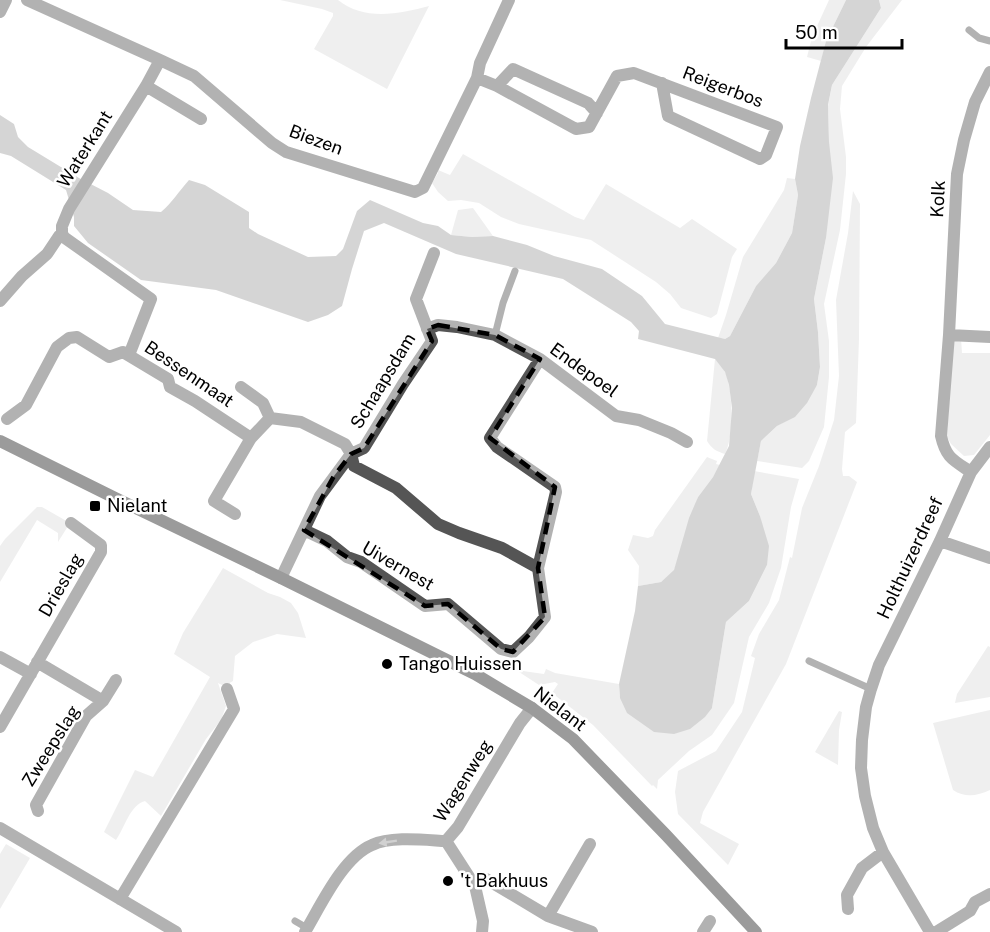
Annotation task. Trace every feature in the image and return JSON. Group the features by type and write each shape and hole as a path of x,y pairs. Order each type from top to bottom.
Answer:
{"street":[{"path":"0,12 6,0"},
{"name":"Biezen","path":"27,0 194,76 272,143 286,152 415,192 423,188 477,78 480,63 509,0"},
{"name":"Waterkant","path":"0,301 22,276 47,254 62,234 62,226 69,209 160,60"},
{"path":"497,86 513,69 588,103 597,113"},
{"name":"Kolk","path":"971,472 950,458 944,449 941,436 957,174 975,102 990,72"},
{"name":"Reigerbos","path":"477,78 497,86 576,129 589,128 617,76 634,73 662,83 777,127 766,155 760,159 668,116 662,83"},
{"path":"146,86 201,119"},
{"path":"62,234 151,299 129,355"},
{"name":"Schaapsdam","path":"280,578 320,496 351,454 364,448 432,341 416,298 434,253"},
{"name":"Endepoel","path":"427,329 438,325 495,335 540,359 616,416 639,420 671,432 687,442"},
{"path":"949,334 990,337"},
{"name":"Bessenmaat","path":"7,419 26,405 57,347 69,338 77,337 110,357 123,352 129,355 168,379 170,387 251,438"},
{"name":"Uivernest","path":"304,530 327,541 347,558 361,562 425,606 448,603 501,650 513,652 545,617 538,568 556,492 555,487 497,447 490,438 540,359"},
{"name":"Bessenmaat","path":"241,387 263,403 270,418"},
{"path":"235,514 214,501 251,438 270,418 301,422 345,444 354,466 396,488 438,524 502,548 538,568"},
{"name":"Nielant","path":"0,441 475,674 531,708 573,739 756,932"},
{"name":"Holthuizerdreef","path":"930,932 883,852 873,828 861,768 862,740 871,689 879,665 940,542 971,472 990,447"},
{"name":"Drieslag","path":"0,726 101,552 101,545 71,523"},
{"path":"940,542 990,558"},
{"path":"0,657 31,674"},
{"name":"Zweepslag","path":"37,662 103,701"},
{"name":"Zweepslag","path":"38,811 36,805 86,717 103,701 116,680"},
{"path":"120,899 234,709 227,689"},
{"name":"Wagenweg","path":"306,930 345,866 358,852 374,844 398,840 446,840 458,826 531,708"},
{"path":"0,828 176,932"},
{"path":"446,840 475,886 483,921 482,932"},
{"path":"548,915 590,844"},
{"path":"848,909 847,895 862,868 883,852"},
{"path":"475,886 486,879 548,915 592,932"},
{"path":"936,932 970,911 975,902 990,894"}],"lane":[{"path":"969,30 979,38 990,41"},
{"path":"495,335 503,303 515,271"},
{"path":"809,661 871,689"},
{"name":"Wagenweg","path":"295,921 306,930"}],"highlighted area":[{"path":"438,325 495,335 540,359 490,438 555,487 538,568 545,617 513,652 501,649 448,604 425,606 304,530 334,476 351,454 364,448 432,341 427,329"}],"shaded area":[{"path":"280,0 338,0 359,11 382,14 429,6 387,89 314,49 333,13"},
{"path":"829,0 846,0 826,41 821,61 807,57 812,37"},
{"path":"846,0 879,0 881,8 832,85 828,105 833,178 826,238 814,299 820,367 817,385 807,403 795,417 777,426 761,441 751,494 769,546 767,565 749,601 726,622 712,708 690,729 674,734 654,732 627,713 620,698 619,684 635,611 638,586 661,582 674,570 689,518 698,497 713,477 729,446 732,408 729,385 725,372 715,359 638,339 639,331 631,322 563,279 456,254 384,223 364,231 342,306 328,315 308,322 216,290 141,280 88,243 74,226 74,217 66,190 11,156 0,153 0,115 14,124 18,137 28,147 133,210 161,212 189,180 205,185 249,212 249,228 258,234 308,257 336,256 343,249 357,211 370,200 423,223 438,226 451,235 493,236 602,269 642,296 665,324 725,339 730,336 756,286 776,263 792,233 798,195 795,179 811,98 826,41"},
{"path":"879,0 902,0 866,47 842,86 840,109 846,174 840,230 824,304 829,341 829,377 824,427 809,461 802,468 757,461 761,441 777,426 795,416 817,385 820,367 814,299 826,238 828,106 832,85 881,8"},
{"path":"463,154 584,220 606,184 680,228 692,219 737,249 732,257 717,314 711,318 681,308 656,282 591,240 519,224 501,217 479,203 461,200 448,201 432,183 438,170 450,175"},
{"path":"787,178 795,179 798,195 792,233 776,263 756,286 730,336 725,339 718,338 743,257 784,190"},
{"path":"853,191 860,204 856,423 845,432 842,469 843,476 849,476 857,482 786,664 703,812 700,823 739,844 728,865 678,814 675,792 678,771 716,751 742,712 755,658 751,656 759,634 779,600 790,557 792,558 802,508 834,420 839,376 836,300"},
{"path":"473,208 493,236 451,235 458,210"},
{"path":"953,338 961,338 962,353 990,353 990,435 974,455 964,456 947,437"},
{"path":"715,359 726,374 730,392 732,414 730,437 725,454 714,449 707,441"},
{"path":"707,457 717,461 716,464 720,465 698,497 674,571 661,582 638,586 639,566 628,550 633,535 648,538 653,536"},
{"path":"754,471 799,479 791,507 781,568 769,603 749,637 734,703 712,735 689,751 658,780 657,789 593,725 552,693 558,684 555,682 539,685 516,670 544,674 546,669 555,673 619,684 620,698 712,708 726,622 749,601 767,565 760,516 751,494"},
{"path":"37,507 42,507 70,523 58,542 58,533 37,520 0,582 0,546"},
{"path":"223,568 291,603 298,613 306,638 277,634 253,642 235,656 233,681 224,686 218,683 226,706 221,720 206,739 161,816 145,801 140,803 135,807 116,840 104,832 135,770 153,777 210,677 174,654 183,633"},
{"path":"988,646 990,647 990,697 955,703 957,694"},
{"path":"990,710 990,790 976,795 962,794 953,790 933,723"},
{"path":"839,711 842,712 838,765 815,752"},
{"path":"6,844 30,858 0,909 0,854"}],"place":[{"name":"Nielant","path":"95,506"},
{"name":"Tango Huissen","path":"387,664"},
{"name":"'t Bakhuus","path":"448,881"}]}
